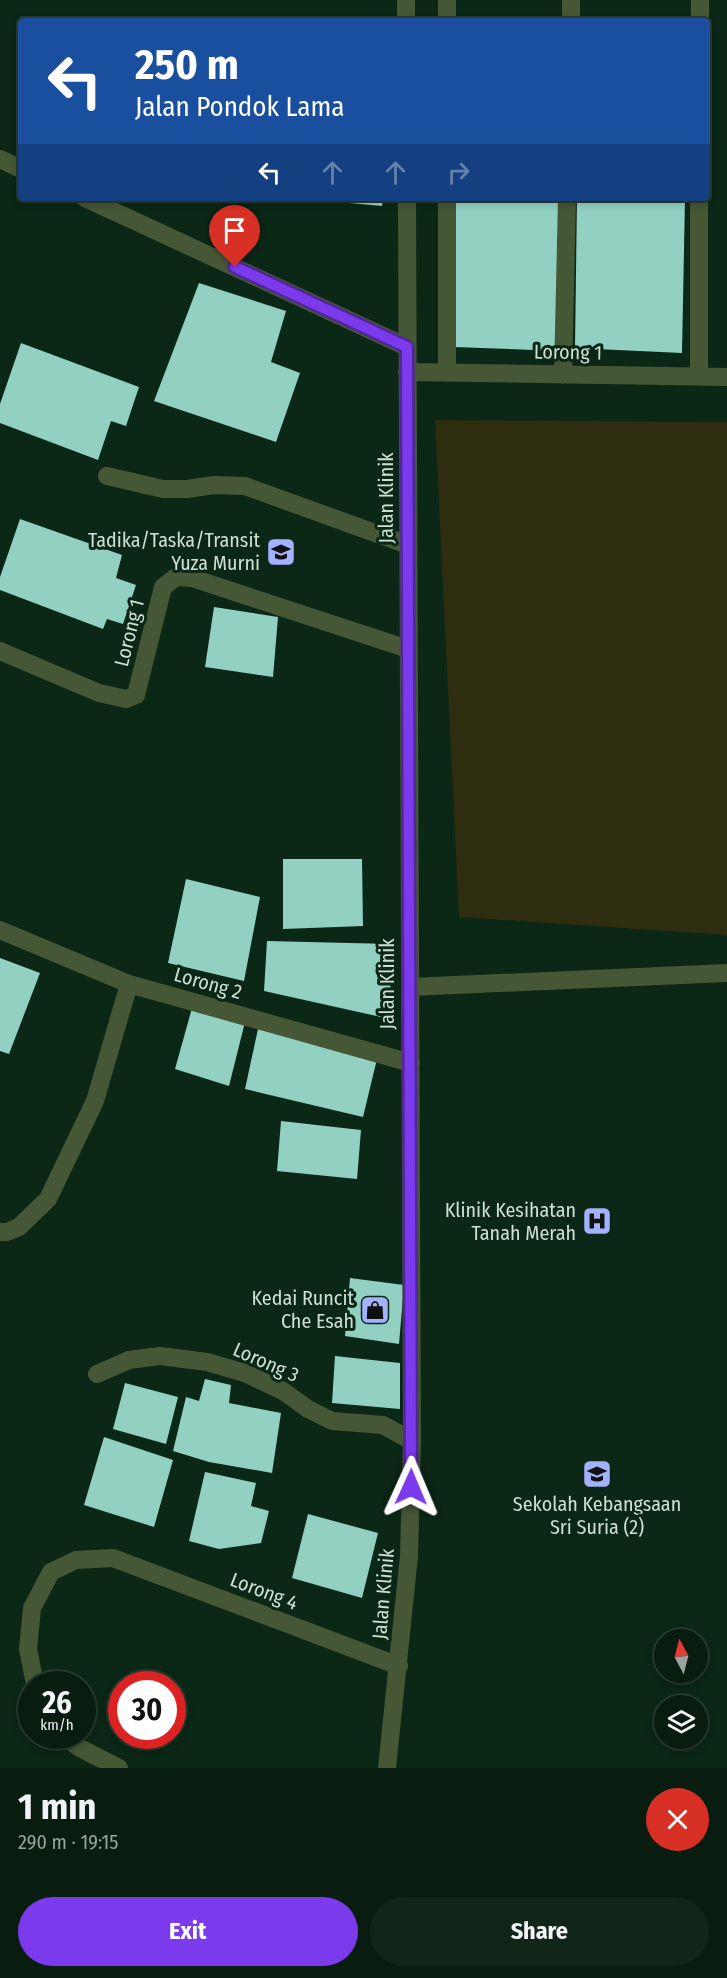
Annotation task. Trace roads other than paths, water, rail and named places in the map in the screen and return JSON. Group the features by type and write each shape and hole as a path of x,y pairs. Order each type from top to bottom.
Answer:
{"street":[{"path":"406,0 406,18"},
{"path":"447,0 447,18"},
{"path":"571,0 571,18"},
{"path":"700,0 700,18"},
{"path":"0,159 18,168"},
{"path":"91,201 407,347"},
{"name":"Jalan Klinik","path":"387,1768 409,1556 412,1441 407,201"},
{"path":"447,201 447,373"},
{"path":"563,375 567,201"},
{"path":"699,201 699,376"},
{"name":"Lorong 1","path":"407,372 727,377"},
{"path":"107,476 162,489 187,489 214,485 245,486 408,545"},
{"name":"Lorong 1","path":"0,651 99,693 126,699 136,695 163,587 176,577 192,578 408,649"},
{"name":"Lorong 2","path":"0,930 129,984 411,1063"},
{"path":"410,987 727,973"},
{"path":"0,1232 19,1227 48,1198 95,1101 129,984"},
{"name":"Lorong 3","path":"97,1374 129,1360 160,1356 207,1362 245,1373 283,1391 308,1409 332,1420 382,1425 412,1441"},
{"name":"Lorong 4","path":"32,1671 28,1649 32,1608 51,1572 76,1560 113,1558 399,1666"},
{"path":"82,1749 119,1768"}],"place":[{"name":"Tadika/Taska/Transit Yuza Murni","path":"281,552"},
{"name":"Klinik Kesihatan Tanah Merah","path":"597,1221"},
{"name":"Kedai Runcit Che Esah","path":"375,1310"},
{"name":"Sekolah Kebangsaan Sri Suria (2)","path":"597,1474"}]}
